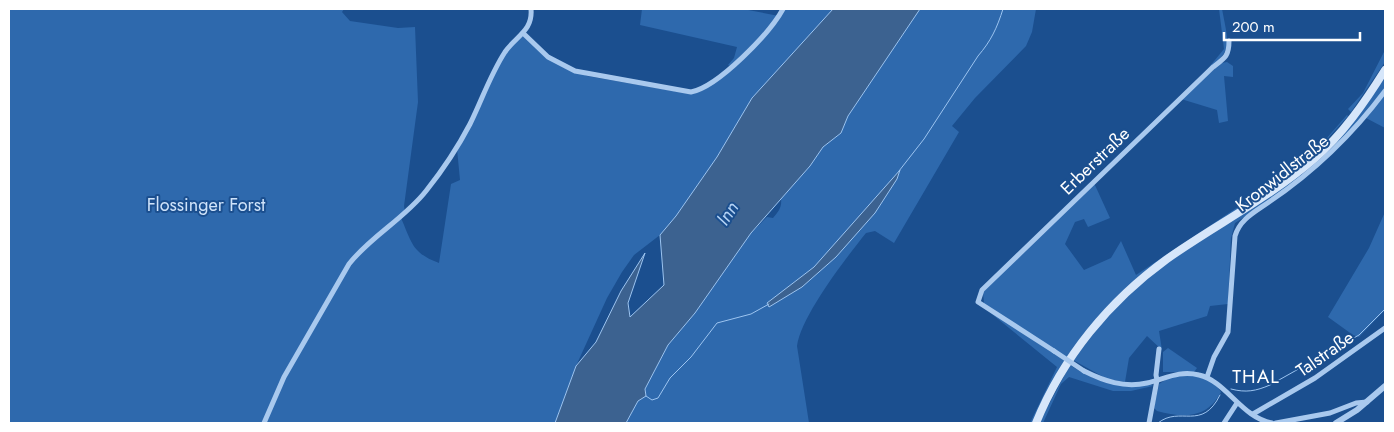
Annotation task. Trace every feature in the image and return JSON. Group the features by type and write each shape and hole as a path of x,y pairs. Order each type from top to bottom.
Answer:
{"main road":[{"path":"1036,423 1056,382 1072,356 1086,336 1121,297 1168,258 1265,196 1315,158 1348,122 1385,70"}],"street":[{"path":"264,423 284,377 349,264 362,248 416,203 427,190 470,124 504,54 524,34 530,23 531,9"},
{"path":"524,34 548,58 575,70 691,92 708,85 752,48 770,28 783,9"},
{"name":"Erberstraße","path":"1157,380 1140,384 1120,384 1106,381 1084,371 978,302 982,290 989,280 1213,67 1226,58 1229,50 1229,41"},
{"name":"Kronwidlstraße","path":"1207,377 1214,357 1228,332 1235,236 1240,224 1289,189 1330,154 1357,126 1385,91"},
{"name":"Talstraße","path":"1253,414 1302,387 1385,328"},
{"path":"1149,423 1157,380 1159,349"},
{"path":"1157,380 1191,373 1207,377 1237,403 1253,414 1272,423"},
{"path":"1336,423 1384,391"},
{"path":"1276,423 1330,413 1356,403 1368,402"},
{"path":"1224,423 1237,403"}],"green space":[{"name":"Flossinger Forst","path":"9,9 344,9 342,12 350,21 398,28 415,27 418,102 404,206 405,212 401,218 411,241 418,251 439,263 451,184 460,180 457,149 504,54 524,34 548,57 587,76 691,94 702,91 730,66 728,65 734,58 737,47 640,25 642,9 743,9 779,16 783,9 833,9 752,98 717,157 676,216 660,235 634,255 622,272 607,298 576,366 555,423 9,423"},
{"path":"920,9 1036,9 1032,32 1026,46 975,98 952,126 959,132 894,243 875,231 866,233 815,304 800,334 797,346 809,423 626,423 638,401 646,396 645,389 668,345 695,313 751,233 767,217 773,218 780,209 781,198 810,166 823,147 841,133 848,116"},
{"path":"1219,9 1222,9 1227,33 1226,48 1219,60 1201,77 1224,49"},
{"path":"1385,50 1385,62 1351,112 1348,109 1363,93"},
{"path":"1227,62 1233,66 1233,77 1224,76 1228,121 1219,123 1217,110 1181,99 1221,63"},
{"path":"1385,78 1385,89 1344,139 1277,196 1235,223 1231,238 1228,304 1210,306 1207,316 1159,331 1162,350 1147,336 1129,358 1125,382 1107,379 1073,360 1113,309 1150,276 1341,137"},
{"path":"1385,93 1385,128 1366,118"},
{"path":"1347,115 1318,149 1282,181 1109,305 1033,423 1030,423 1057,367 977,302 984,303 983,292 1094,183 1110,218 1088,227 1084,219 1075,222 1065,244 1084,270 1111,258 1121,241 1136,275 1292,171 1326,139"},
{"path":"1385,212 1385,310 1359,337 1353,335 1328,317 1369,248"},
{"path":"1168,348 1197,368 1194,372 1163,372 1163,352"},
{"path":"1070,365 1108,383 1127,385 1150,384 1153,386 1131,391 1113,391 1069,377 1061,384 1043,423 1039,423"},
{"path":"1191,375 1212,382 1221,392 1209,407 1201,412 1185,415 1157,411 1154,408 1159,384 1170,377"}],"water":[{"name":"Inn","path":"833,9 920,9 848,116 841,133 823,147 810,166 751,233 695,313 668,345 645,389 646,396 638,401 626,423 555,423 576,366 596,342 621,291 645,253 628,303 630,317 664,285 660,235 676,216 717,157 752,98"},
{"path":"900,170 897,179 875,213 836,257 802,287 769,307 767,303 814,267"}],"waterway":[{"path":"899,171 924,139 987,45 1003,9"},
{"path":"646,396 652,400 658,398 670,378 691,357 717,323 751,314 769,304"},
{"path":"1231,389 1251,391 1270,385 1359,335 1385,309"},
{"path":"1158,423 1174,416 1190,416 1206,412 1213,406 1220,395"}],"district":[{"name":"THAL","path":"1256,376"}]}
